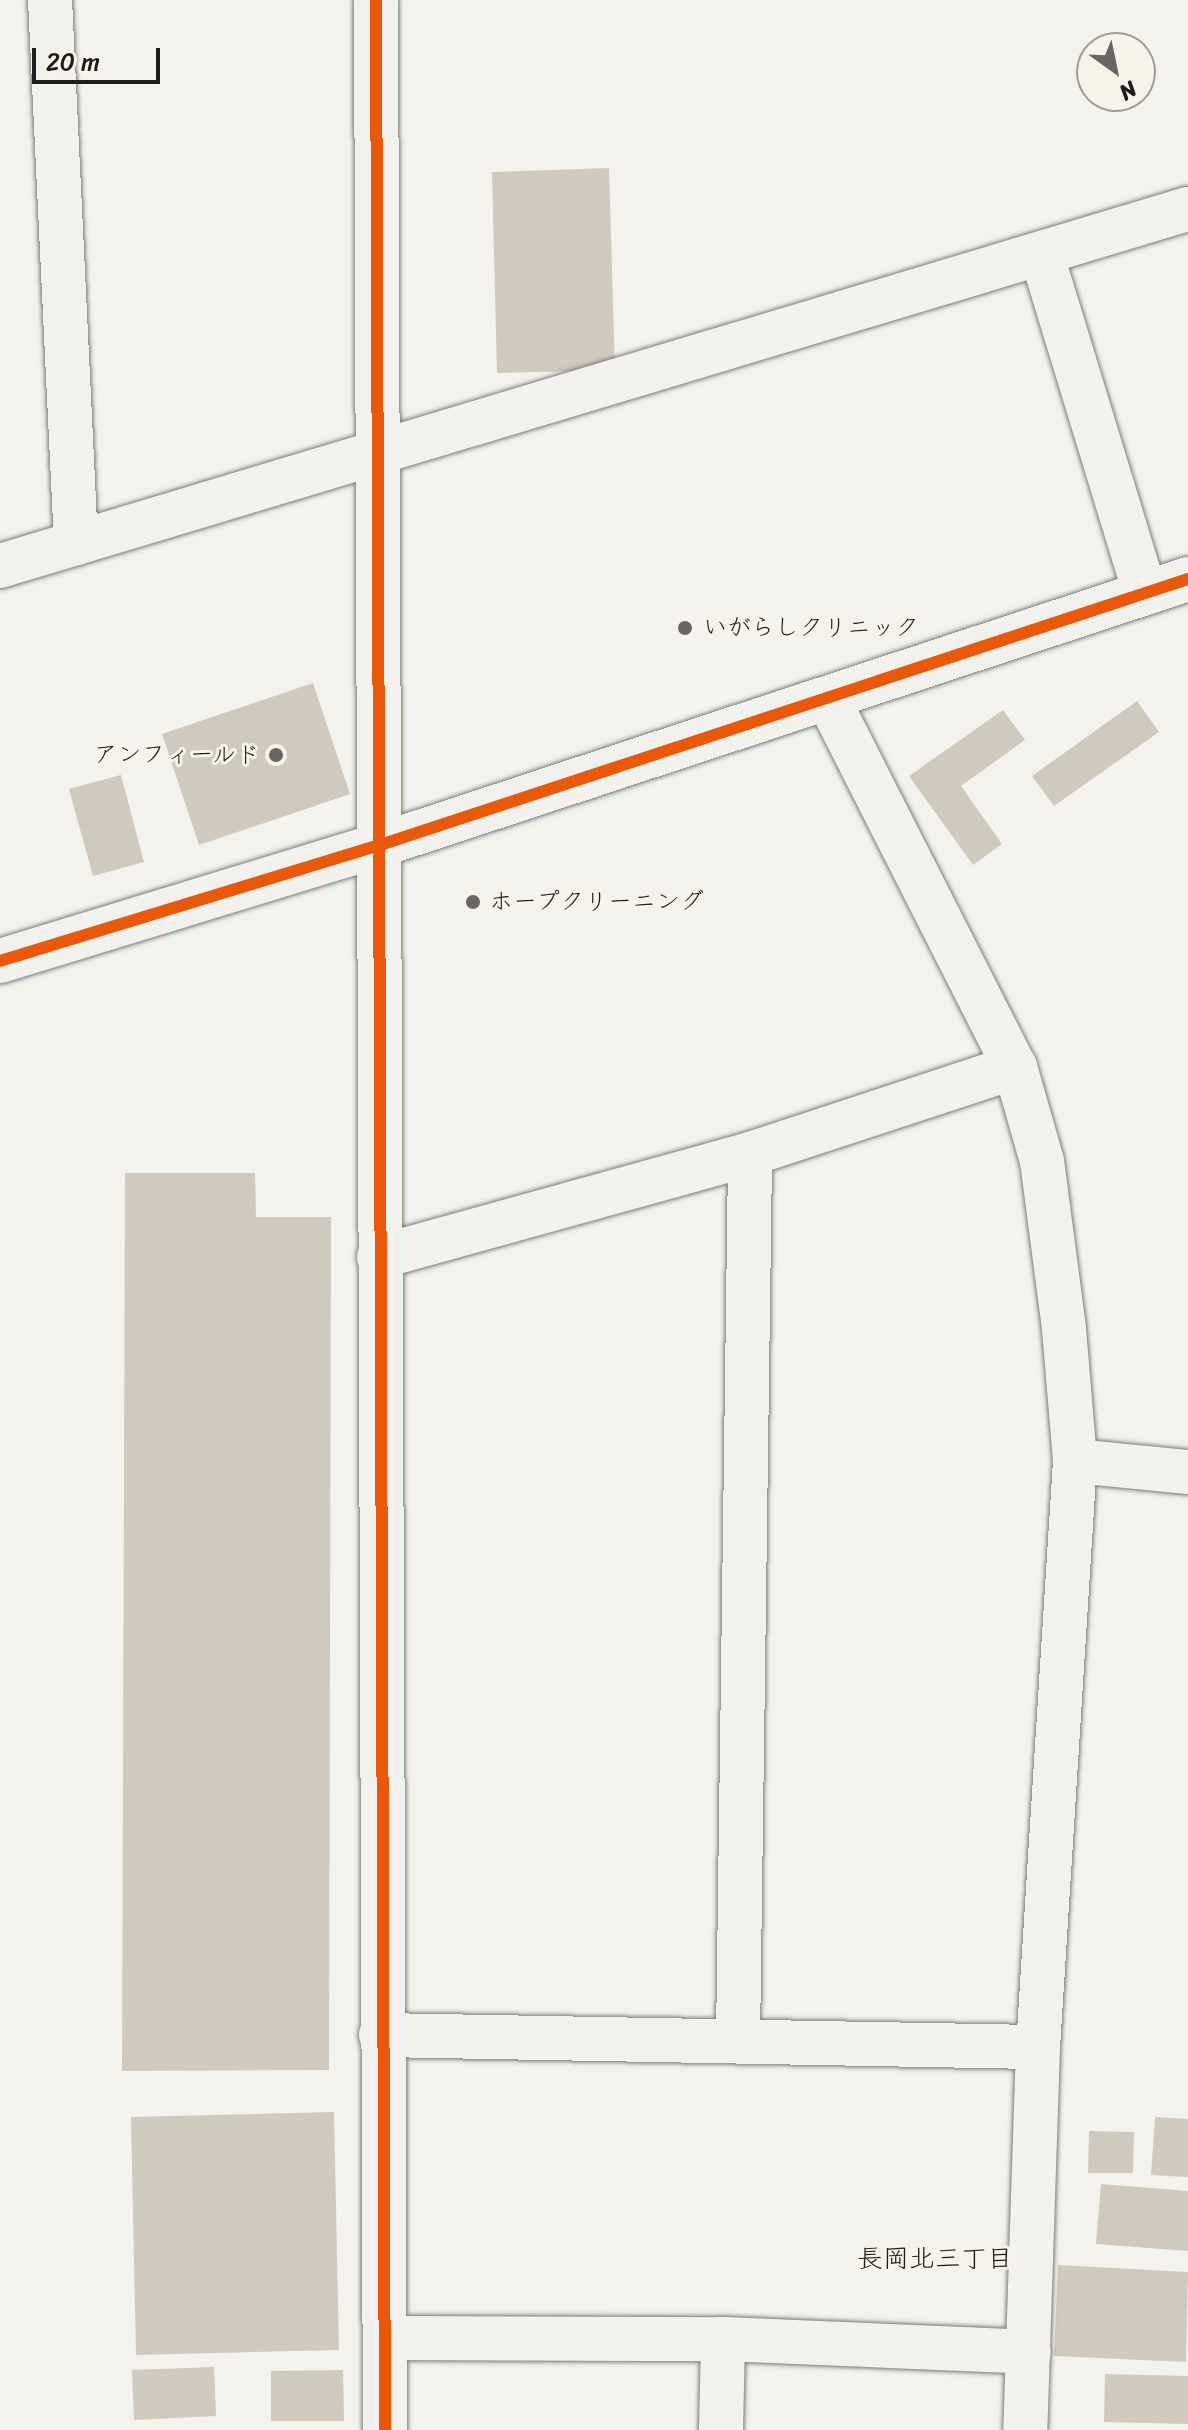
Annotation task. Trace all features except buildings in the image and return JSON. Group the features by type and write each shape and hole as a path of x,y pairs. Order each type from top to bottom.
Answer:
{"street":[{"path":"50,0 76,543"},
{"path":"376,0 382,450 374,847 385,2430"},
{"path":"0,566 1042,256 1188,209"},
{"path":"1042,256 1145,593"},
{"path":"0,961 374,847 1188,579"},
{"path":"828,699 1015,1067 1042,1161 1075,1461 1038,2047 1025,2430"},
{"path":"379,1257 750,1154 1015,1067"},
{"path":"738,2041 750,1154"},
{"path":"1075,1461 1188,1472"},
{"path":"381,2035 1038,2047"},
{"path":"385,2338 723,2339 1029,2352"},
{"path":"721,2430 723,2339"}],"cycle path":[{"path":"376,0 385,2430"},
{"path":"0,961 374,847 1188,579"}],"place":[{"name":"いがらしクリニック","path":"685,628"},
{"name":"アンフィールド","path":"276,755"},
{"name":"ホープクリーニング","path":"473,902"}],"district":[{"name":"長岡北三丁目","path":"935,2259"}]}
